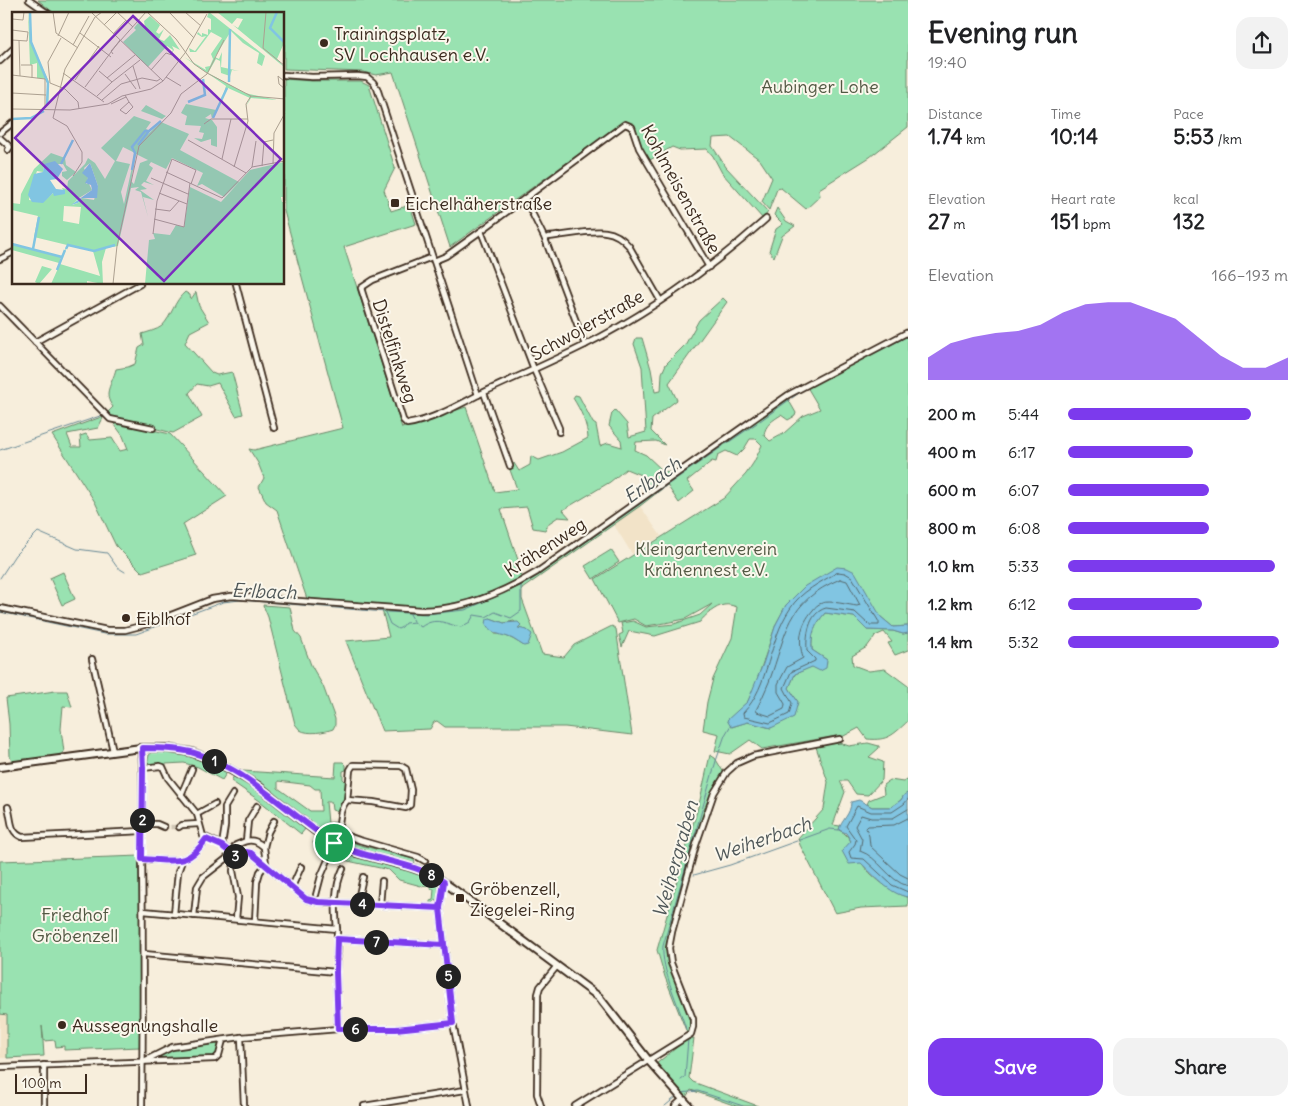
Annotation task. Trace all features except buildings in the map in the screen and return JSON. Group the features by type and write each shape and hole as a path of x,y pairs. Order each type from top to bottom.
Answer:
{"street":[{"path":"28,0 46,12"},
{"path":"0,61 12,50"},
{"path":"285,75 367,77 377,88 478,395"},
{"path":"0,133 12,124"},
{"name":"Kohlmeisenstraße","path":"361,288 373,280 446,256 625,124 629,124 632,127 640,148 708,267"},
{"path":"0,138 10,148 8,150"},
{"path":"525,199 545,239 585,345"},
{"name":"Schwojerstraße","path":"404,422 407,424 412,423 484,393 535,370 623,324 708,267 766,219"},
{"path":"481,231 559,432"},
{"path":"545,239 548,237 606,231 623,239 660,300"},
{"path":"0,259 12,253"},
{"path":"34,342 138,285"},
{"path":"236,285 274,428"},
{"name":"Distelfinkweg","path":"361,288 404,422"},
{"path":"0,306 110,418 153,428"},
{"name":"Krähenweg","path":"0,608 107,630 125,630 148,624 212,600 231,596 420,610 465,605 508,587 537,572 788,395 908,332"},
{"path":"484,393 510,466"},
{"path":"92,659 113,751"},
{"path":"575,1106 690,1034 693,1027 693,1019 671,963 669,948 696,845 714,793 727,772 738,763 753,756 840,740"},
{"path":"142,748 144,954 142,1106"},
{"path":"0,767 142,748 165,748 191,752 217,762 256,785 314,830 334,843 349,851 433,875 476,904 599,997 649,1061 689,1106"},
{"path":"334,843 339,833 340,812 347,800 350,770 354,766 401,766 406,769 411,790 411,802 408,807 403,808 373,802 347,800"},
{"path":"143,768 163,767 168,778 197,814 202,833 206,839 222,846 235,856"},
{"path":"181,795 192,769"},
{"path":"222,846 225,807 233,794"},
{"path":"197,814 215,804"},
{"path":"246,841 248,821 257,806"},
{"path":"8,807 12,829 22,837 142,831"},
{"path":"255,921 257,882 260,872 266,864 264,846 274,821"},
{"path":"142,824 157,824 164,827"},
{"path":"179,827 182,825 199,824"},
{"path":"339,833 418,856 425,861"},
{"path":"174,914 178,872 182,861 197,851 206,839"},
{"path":"194,916 197,887 203,877 226,859 236,845 251,840 264,846"},
{"path":"235,856 246,852 251,853 306,899 326,903 440,908"},
{"path":"235,856 233,871 238,897 236,919"},
{"path":"142,859 182,861"},
{"path":"306,899 316,894 328,860"},
{"path":"292,887 301,867"},
{"path":"338,1029 335,903 337,884 343,869"},
{"path":"357,904 363,877"},
{"path":"380,905 382,881"},
{"path":"444,882 440,908 444,945 453,1023 469,1106"},
{"path":"316,894 326,903"},
{"path":"143,911 337,928"},
{"path":"337,939 444,945"},
{"path":"144,954 336,972"},
{"path":"541,1106 537,1094 538,994 540,987 557,966"},
{"path":"142,1062 172,1046 242,1037 338,1029 396,1029 453,1023"},
{"path":"242,1037 244,1106"},
{"path":"0,1067 215,1059 219,1055 223,1040"},
{"path":"44,1065 44,1106"},
{"path":"364,1106 465,1090"},
{"path":"674,1106 679,1096"}],"shaded area":[{"path":"640,506 661,536 632,554 614,525"},
{"path":"0,1014 7,1015 7,1058 0,1058"}],"green space":[{"name":"Aubinger Lohe","path":"38,0 908,0 908,127 870,157 819,189 820,196 806,209 781,188 777,189 769,210 762,202 772,178 760,160 730,137 713,138 712,146 726,167 768,212 763,219 722,173 707,149 680,150 672,147 650,160 623,122 450,247 393,72 376,75 363,72 285,69 285,12 53,12"},
{"name":"Kleingartenverein Krähennest e.V.","path":"285,79 361,81 369,85 395,168 384,190 391,211 410,205 416,224 344,247 402,428 466,407 495,492 517,489 510,470 514,463 519,471 530,465 531,456 539,460 562,452 588,438 583,417 573,398 575,395 579,396 593,423 596,425 600,446 608,443 622,447 621,440 609,426 612,413 615,410 627,424 629,437 646,432 642,367 634,344 636,338 642,338 655,392 661,391 662,373 666,364 685,345 699,320 723,298 727,302 669,383 677,400 652,419 651,431 665,445 656,441 636,442 635,450 646,455 662,470 674,474 800,385 806,384 908,329 908,626 893,627 881,617 786,605 776,624 755,686 748,701 736,713 732,727 747,722 771,728 798,702 789,688 795,674 827,660 812,650 814,630 825,613 854,617 867,630 908,633 908,650 895,655 888,643 892,642 884,632 875,636 867,647 852,656 853,665 869,671 885,669 908,686 908,721 890,736 880,739 867,739 859,728 840,738 836,736 762,749 750,740 730,754 715,751 719,734 703,730 707,702 713,679 732,638 737,607 727,605 717,607 700,622 655,636 629,631 622,647 619,635 623,633 621,623 633,621 646,627 674,624 700,615 712,604 685,619 646,626 634,619 618,623 595,579 724,498 746,474 762,445 756,439 750,439 737,456 726,451 718,455 716,462 712,461 687,481 694,491 679,503 667,485 522,589 522,599 542,654 564,657 574,645 612,626 616,629 632,735 565,727 445,727 437,721 434,722 430,729 382,731 346,641 389,637 382,610 429,612 463,609 521,585 520,579 479,598 448,607 421,608 307,599 277,510 266,502 259,487 264,478 258,463 249,449 254,450 343,428 285,215","holes":["807,387 820,409 803,416 783,434 770,441 764,435 772,421 781,415 788,420 795,416 796,413 788,399","626,469 643,476 648,483 645,494 521,579 518,560 501,509 527,507 533,528 545,530 549,523 558,517 570,518 563,510 610,482","490,618 504,623 514,621 520,629 527,630 524,646 506,636 495,634"]},
{"path":"777,208 786,221 795,226 782,236 774,257 769,251 776,229 783,224 774,215"},
{"path":"185,292 190,295 191,299 196,292 199,306 209,322 190,332 185,343 212,373 217,375 232,372 243,414 236,416 218,383 208,386 197,384 189,393 202,417 173,433 110,417 107,413 113,407 108,393 116,369 135,364 139,348 144,345 142,334 162,326"},
{"path":"104,416 98,428 67,434 72,447 81,447 80,436 86,434 90,440 112,438 120,451 128,449 123,436 112,421 170,434 227,496 183,524 196,555 142,572 116,546 95,502 52,435"},
{"path":"611,550 619,562 593,579 585,566"},
{"path":"63,572 75,599 62,605 50,578"},
{"path":"263,605 290,607 295,631 301,638 311,665 323,686 335,719 333,729 312,733 303,732 295,724 268,617"},
{"path":"67,691 72,707 63,706 61,729 64,752 56,757 12,761 10,757 6,698"},
{"path":"837,742 849,746 868,743 879,746 869,757 883,762 882,780 868,795 856,794 847,781 840,781 845,792 833,825 840,826 839,830 850,840 858,858 869,872 889,888 908,897 908,906 861,908 835,913 800,845 798,838 824,809 828,782 815,744"},
{"path":"158,751 194,758 227,772 222,780 198,767 184,763 147,765 149,755"},
{"path":"710,755 715,758 724,773 701,822 671,926 668,944 670,965 685,1002 690,1021 691,1031 687,1033 665,977 657,950 700,800"},
{"path":"336,762 343,762 346,765 346,770 343,771 343,779 346,782 346,798 338,812 332,810 331,802 326,802 328,823 336,822 338,814 337,825 332,828 335,835 331,838 244,774 243,771 335,777","holes":["278,781 310,785 315,789 320,789 321,811 310,811 278,788"]},
{"path":"234,776 265,796 306,828 301,834 260,801 231,781"},
{"path":"908,779 908,793 891,807 872,807 867,804 869,800 884,794 883,785 890,780 903,782"},
{"path":"317,836 348,853 414,872 437,881 439,884 438,899 430,904 430,901 433,900 434,889 431,889 431,885 421,886 399,880 389,870 348,861 330,854 313,843"},
{"path":"340,837 360,845 414,859 415,865 395,860 389,855 387,857 369,853 338,841"},
{"name":"Friedhof Gröbenzell","path":"140,856 140,1047 64,1050 64,1046 56,1047 55,1040 44,1041 42,1026 44,1056 7,1058 7,1015 0,1014 0,861"},
{"path":"694,1038 689,1078 693,1082 758,1106 736,1106 691,1090 686,1097 656,1064 686,1040"},
{"path":"217,1042 219,1046 217,1055 213,1058 146,1061 172,1049"}],"water":[{"path":"837,567 847,568 855,572 881,617 893,627 908,626 908,633 867,630 854,617 825,613 814,630 812,650 827,660 826,668 820,671 812,667 795,674 789,688 798,702 794,717 771,728 748,722 731,727 727,720 748,701 776,624 786,605 805,586"},
{"path":"490,618 504,623 518,622 521,625 518,628 527,630 532,634 528,645 524,646 488,628 486,624 487,619"},
{"path":"908,793 908,897 888,888 861,863 849,864 842,851 851,841 846,833 839,830 851,807 851,802 859,800 872,807 891,807"}],"waterway":[{"name":"Erlbach","path":"873,354 908,336"},
{"name":"Erlbach","path":"792,398 806,388 868,356"},
{"name":"Erlbach","path":"760,421 789,400"},
{"path":"0,450 103,415"},
{"name":"Erlbach","path":"726,444 757,423"},
{"name":"Erlbach","path":"0,612 104,634 136,634 223,602 240,600 385,612 390,624 398,629 405,623 414,622 421,627 436,621 461,627 470,622 474,615 486,617 495,612 511,618 521,611 521,586 723,446"},
{"path":"0,578 15,555 38,532 77,549 107,553 117,567 125,572"},
{"name":"Erlbach","path":"387,612 427,614 465,610 520,586"},
{"name":"Erlbach","path":"410,614 414,621"},
{"name":"Weihergraben","path":"686,1029 665,966 663,946 716,761 725,735 731,725"},
{"name":"Weiherbach","path":"694,875 730,865 830,829 839,830"},
{"name":"Weihergraben","path":"681,1080 685,1077 688,1039"},
{"path":"681,1093 698,1091 743,1106"},
{"path":"665,1106 676,1097"}],"tunnel":[{"path":"164,827 179,827"}],"place":[{"name":"Trainingsplatz, SV Lochhausen e.V.","path":"324,43"},
{"name":"Eichelhäherstraße","path":"395,203"},
{"name":"Eiblhof","path":"126,618"},
{"name":"Gröbenzell, Ziegelei-Ring","path":"460,898"},
{"name":"Aussegnungshalle","path":"62,1025"}],"route":[{"path":"334,843 314,830 256,785 217,762 191,752 165,748 142,748 142,859 182,861 197,851 206,839 222,846 235,856 246,852 251,853 275,871 306,899 318,902 440,908 453,1023 381,1030 338,1029 337,939 444,945 440,908 444,882 433,875 349,851 334,843"}]}
